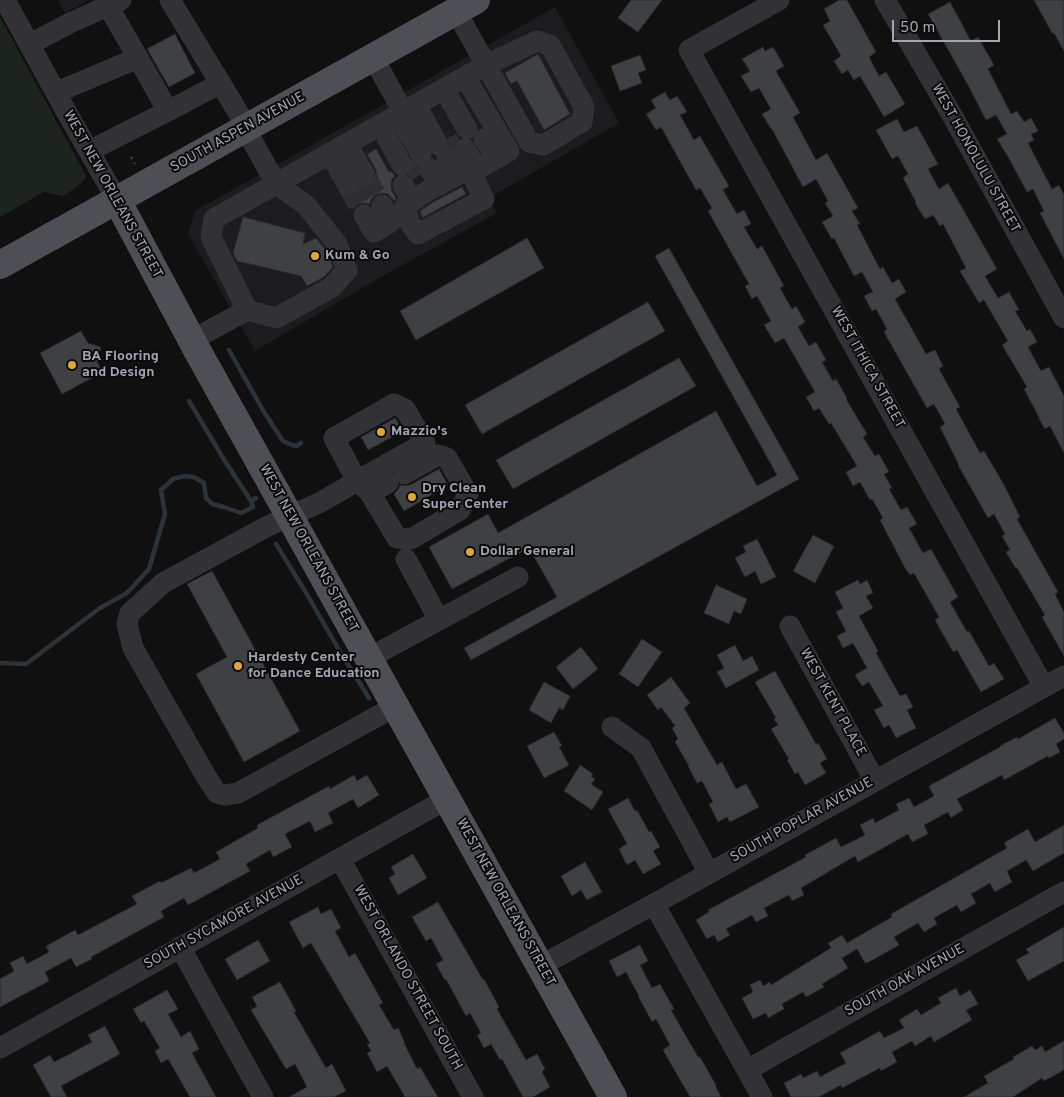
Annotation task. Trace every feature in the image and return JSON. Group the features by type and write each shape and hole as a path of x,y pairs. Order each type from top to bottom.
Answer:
{"main road":[{"name":"SOUTH ASPEN AVENUE","path":"0,265 466,5"},
{"name":"WEST NEW ORLEANS STREET","path":"117,200 192,340 613,1097"}],"street":[{"name":"WEST NEW ORLEANS STREET","path":"5,0 117,200"},
{"path":"170,0 221,83 276,184 306,205 337,244 347,270 332,287 276,318 248,310 192,340"},
{"name":"WEST ITHICA STREET","path":"779,0 689,50 1044,687"},
{"name":"WEST HONOLULU STREET","path":"885,0 1061,307"},
{"path":"30,44 70,23 115,3 138,58 168,111"},
{"path":"248,310 210,237 214,219 486,65 537,41 550,45 584,107 582,122 543,145 529,142 486,65 466,5"},
{"path":"374,57 416,105 444,163 484,199 418,234 410,223 405,206 444,163 509,151 416,105"},
{"path":"57,92 138,58"},
{"path":"88,151 221,83"},
{"path":"416,105 444,163"},
{"path":"416,105 444,163"},
{"path":"416,105 444,163"},
{"path":"338,149 356,181"},
{"path":"375,215 393,235 410,223"},
{"path":"380,483 425,443 405,409 394,404 334,438 380,483 397,538 411,539 460,510 468,494 447,458 438,455 380,483 321,502 266,527 163,583 130,613 127,624 133,648 207,778 217,792 225,795 238,793 396,706"},
{"path":"406,559 439,620"},
{"path":"369,658 518,577"},
{"name":"WEST KENT PLACE","path":"790,626 875,781"},
{"name":"SOUTH POPLAR AVENUE","path":"540,966 1064,676"},
{"path":"612,727 641,748 709,873"},
{"name":"SOUTH SYCAMORE AVENUE","path":"0,1048 447,799"},
{"name":"WEST ORLANDO STREET SOUTH","path":"340,858 474,1097"},
{"name":"SOUTH OAK AVENUE","path":"747,1070 1064,892"},
{"path":"654,904 762,1097"},
{"path":"180,948 263,1097"}],"path":[{"path":"131,157 135,164"}],"shaded area":[{"path":"58,0 89,0 65,13"},
{"path":"555,7 619,123 489,198 497,213 381,277 255,351 188,234 195,211"},
{"path":"0,17 86,176 84,181 64,196 44,192 0,217"}],"building":[{"path":"631,0 662,0 638,32 618,18"},
{"path":"839,0 847,0 876,52 869,57 879,76 886,72 905,104 884,117 860,76 854,80 848,70 842,74 834,61 841,56 823,25 830,21 824,9"},
{"path":"1034,0 1064,0 1064,51 1054,33 1052,33"},
{"path":"950,2 971,41 978,37 994,65 988,69 1011,114 1017,111 1024,122 1031,118 1038,131 1031,134 1034,140 1028,143 1052,189 1059,185 1064,195 1064,259 1040,213 1044,211 1033,189 1027,192 997,139 1007,134 996,115 986,120 928,14"},
{"path":"175,34 195,73 169,87 147,49"},
{"path":"763,47 765,51 773,47 784,66 776,71 800,113 793,117 816,160 827,153 858,208 852,211 860,224 857,225 880,269 883,267 892,283 899,279 906,292 895,299 926,354 935,350 943,366 939,369 960,407 956,409 980,453 984,451 1003,483 1020,517 1017,519 1058,592 1055,594 1064,612 1064,656 1042,617 1045,615 1006,552 1010,550 1002,536 1005,534 994,514 988,518 958,465 940,427 945,424 934,404 927,408 884,332 887,329 876,309 872,311 864,296 873,292 862,272 854,276 834,238 832,239 822,222 833,216 825,203 828,201 816,179 803,187 762,114 771,109 759,88 751,92 741,76 750,71 742,59"},
{"path":"538,54 570,114 544,130 517,81 511,84 505,73"},
{"path":"640,55 646,70 638,73 642,83 620,91 611,66"},
{"path":"665,92 670,100 677,96 687,112 680,115 694,140 700,136 729,186 723,190 737,214 744,210 751,224 744,227 757,249 762,246 784,286 780,288 792,309 796,306 805,322 798,327 809,346 816,342 826,360 822,362 833,381 836,379 867,434 863,437 875,456 879,454 889,472 884,474 892,488 889,489 901,510 907,507 917,524 909,528 923,553 931,549 958,597 950,602 989,666 994,663 1004,679 981,692 957,650 953,652 935,620 939,617 914,573 910,575 905,568 880,520 883,518 872,499 870,500 860,482 853,486 846,472 857,466 831,423 829,424 819,408 814,411 806,397 815,392 784,338 775,343 764,325 771,321 757,296 752,299 745,286 749,284 708,211 712,208 700,188 696,190 661,127 656,130 646,114 656,108 651,100"},
{"path":"897,119 904,132 917,126 938,164 928,169 939,189 948,183 997,269 985,276 998,298 1009,292 1019,310 1015,311 1027,331 1030,329 1037,342 1028,347 1041,371 1049,367 1064,396 1064,453 1050,426 1045,429 1039,419 1024,389 1027,387 1002,345 1008,341 984,300 979,303 960,271 966,268 943,224 940,226 933,215 925,219 903,178 908,174 898,156 892,159 876,130"},
{"path":"376,149 389,172 391,171 395,176 392,179 391,185 396,198 394,201 388,194 377,194 372,198 370,204 358,204 353,209 348,198 354,197 360,187 371,187 376,182 376,170 367,154"},
{"path":"462,187 466,194 422,218 420,211"},
{"name":"Kum & Go","path":"243,217 305,233 303,244 316,238 326,250 333,267 324,277 307,286 301,276 237,261 233,253"},
{"path":"527,238 544,268 416,340 400,311"},
{"path":"669,248 799,479 471,660 464,648 557,597 529,548 452,589 429,547 488,514 498,533 716,411 757,486 777,475 655,256"},
{"path":"648,302 665,331 482,434 465,405"},
{"name":"BA Flooring and Design","path":"81,331 88,343 101,347 97,362 103,372 62,394 40,353"},
{"path":"679,358 696,386 513,489 496,460"},
{"name":"Mazzio's","path":"395,418 403,431 368,450 361,437"},
{"path":"439,469 448,485 404,511 394,494 400,485 410,485"},
{"path":"813,535 834,546 815,583 793,571"},
{"path":"757,539 776,577 761,584 755,571 745,577 735,558 746,552 743,546"},
{"name":"Hardesty Center for Dance Education","path":"212,571 300,731 244,762 196,674 227,657 187,584"},
{"path":"858,580 860,584 867,580 873,593 866,596 873,608 859,616 878,651 876,653 900,696 906,694 913,707 907,710 916,728 896,738 889,725 884,728 874,710 883,706 869,682 862,686 855,675 867,668 853,643 843,648 837,636 846,631 836,612 843,608 835,592"},
{"path":"716,585 747,599 741,614 734,611 729,624 704,613"},
{"path":"642,639 662,652 638,687 619,674"},
{"path":"735,645 743,661 752,656 759,670 726,688 717,672 724,668 717,655"},
{"path":"581,647 598,669 573,689 556,667"},
{"path":"775,671 816,744 818,743 827,759 820,763 826,773 805,785 798,772 795,774 787,760 789,759 771,729 778,725 774,719 776,718 755,682"},
{"path":"671,677 690,703 684,708 717,765 722,762 736,789 746,784 759,807 730,822 727,817 718,822 709,804 713,802 702,781 697,783 675,742 678,739 672,728 675,726 661,707 658,710 647,695"},
{"path":"544,682 570,696 563,710 559,708 551,723 529,710"},
{"path":"1055,718 1064,733 1064,739 1056,744 1060,752 1049,758 1048,756 1004,780 1002,775 957,799 963,810 951,818 948,812 924,825 928,834 912,842 908,834 858,862 855,856 801,888 804,895 792,901 789,895 764,908 768,916 756,922 752,915 726,929 730,935 718,942 714,935 707,939 696,920 709,912 708,910 806,857 805,855 836,838 841,847 865,835 860,825 873,818 875,823 899,810 896,804 909,798 914,807 934,796 929,786"},
{"path":"554,732 562,746 559,747 569,765 544,778 527,746"},
{"path":"580,765 593,774 591,776 595,779 591,784 603,792 592,810 564,791"},
{"path":"354,775 357,781 367,775 379,795 358,808 353,799 328,813 333,823 315,832 310,821 285,834 292,847 273,857 270,850 246,864 250,871 188,905 184,898 161,911 164,917 91,957 92,959 76,967 71,958 45,972 49,981 0,1007 0,979 14,971 10,963 23,956 27,964 49,952 46,946 75,930 78,935 137,904 132,896 160,881 161,883 191,868 194,873 220,859 216,852 258,828 257,825 329,786 330,789"},
{"path":"628,798 660,847 653,851 661,864 643,874 635,860 627,865 619,849 627,844 608,809"},
{"path":"1064,825 1064,853 1033,871 1026,860 1007,871 1012,882 995,892 990,883 971,894 976,903 961,912 957,905 934,918 937,924 924,932 918,923 894,937 899,945 869,962 865,963 857,949 842,958 848,968 822,984 824,987 806,997 803,992 782,1004 784,1009 768,1018 766,1013 753,1019 742,998 753,992 750,985 760,980 763,986 770,982 771,985 831,948 828,943 842,935 847,943 892,917 891,914 1007,848 1004,843 1028,829 1035,842"},
{"path":"413,854 427,878 398,895 389,878 395,874 391,867"},
{"path":"585,862 602,892 587,900 581,890 572,896 561,876"},
{"path":"438,902 484,979 499,1007 497,1009 526,1060 537,1054 545,1069 542,1072 550,1087 533,1097 523,1097 502,1059 500,1060 491,1044 484,1048 477,1035 481,1033 470,1013 466,1016 436,964 443,960 431,938 426,941 412,917"},
{"path":"318,907 321,914 331,909 341,928 335,931 349,957 355,953 383,1003 379,1005 394,1030 398,1028 417,1069 420,1067 438,1097 405,1097 387,1066 377,1072 367,1053 371,1051 367,1044 370,1043 311,943 303,948 289,922"},
{"path":"1064,927 1064,961 1028,981 1016,960 1029,953 1026,949"},
{"path":"258,940 270,961 237,980 225,959"},
{"path":"640,945 648,961 640,965 652,988 660,984 674,1009 671,1010 698,1057 700,1057 721,1097 690,1097 663,1050 670,1045 656,1019 652,1022 626,972 617,977 609,961"},
{"path":"280,982 296,1011 294,1012 326,1068 332,1064 346,1091 334,1097 289,1097 307,1087 295,1064 286,1069 251,1010 257,1006 252,997"},
{"path":"956,988 960,996 970,990 978,1004 966,1010 972,1020 934,1042 931,1036 915,1046 912,1041 892,1052 897,1062 881,1071 880,1068 842,1088 841,1085 819,1097 791,1097 784,1083 801,1074 803,1078 817,1071 820,1077 846,1063 840,1053 880,1031 884,1038 904,1028 899,1020 917,1009 921,1015 941,1003 938,998"},
{"path":"167,990 178,1009 168,1014 181,1037 190,1031 199,1049 192,1053 216,1097 190,1097 168,1059 161,1063 155,1051 160,1048 144,1021 141,1023 133,1009"},
{"path":"105,1026 120,1054 61,1086 67,1097 51,1097 33,1065 50,1055 54,1062 92,1042 88,1035"},
{"path":"1064,1041 1064,1070 1044,1081 1042,1078 1013,1097 964,1097 988,1083 984,1076 1032,1046 1035,1050 1042,1046 1045,1052"}],"waterway":[{"path":"229,350 264,412 283,441 297,446 301,443"},
{"path":"189,401 251,501"},
{"path":"0,663 26,664 100,608 127,593 149,569 165,514 161,490 173,479 184,476 194,477 204,483 206,498 212,504 241,513 253,507 251,501 256,498"},
{"path":"276,544 369,698"}],"tunnel":[{"path":"447,139 456,154"},
{"path":"411,160 420,175"},
{"path":"365,176 382,205"},
{"path":"348,186 364,215"}],"place":[{"name":"Kum & Go","path":"315,256"},
{"name":"BA Flooring and Design","path":"72,365"},
{"name":"Mazzio's","path":"381,432"},
{"name":"Dry Clean Super Center","path":"412,497"},
{"name":"Dollar General","path":"470,552"},
{"name":"Hardesty Center for Dance Education","path":"238,666"}]}
